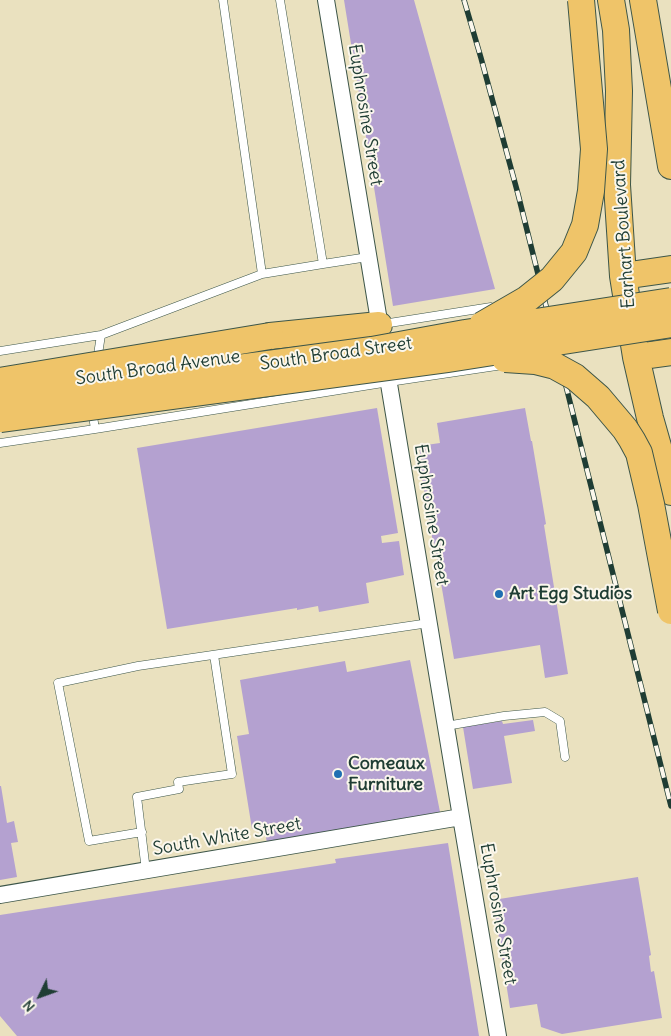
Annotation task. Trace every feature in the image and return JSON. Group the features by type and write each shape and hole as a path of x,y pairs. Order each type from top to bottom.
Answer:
{"main road":[{"path":"465,334 528,299 552,279 574,252 585,225 591,192 594,149 581,0"},
{"name":"Earhart Boulevard","path":"611,0 616,30 619,91 616,185 623,276 636,357 650,418 671,492"},
{"path":"643,0 671,166"},
{"path":"623,276 671,269"},
{"name":"South Broad Street","path":"0,400 372,350 671,301"},
{"name":"South Broad Street","path":"0,419 447,359 671,324"},
{"path":"0,381 270,336 379,325"},
{"path":"636,357 671,352"},
{"path":"447,359 509,359 535,361 555,366 575,377 598,398 625,429 639,454 651,504 671,611"}],"street":[{"name":"Euphrosine Street","path":"326,0 498,1036"},
{"name":"South Broad Avenue","path":"0,410 385,359 500,340"},
{"name":"South White Street","path":"0,895 461,817"}],"lane":[{"path":"223,0 262,274"},
{"path":"280,0 323,264"},
{"path":"0,351 101,336 262,274 368,257"},
{"path":"0,443 505,364 491,307 379,325"},
{"path":"95,371 101,336"},
{"path":"94,380 90,398 95,429"},
{"path":"142,832 89,841 58,683 138,666 429,623"},
{"path":"146,871 137,797 179,789 178,782 232,774 214,655"},
{"path":"446,726 504,716 545,712 560,721 565,757"}],"building":[{"path":"344,0 414,0 495,289 393,306"},
{"path":"377,408 398,533 381,536 382,543 399,541 404,575 366,583 369,603 319,612 318,606 297,610 297,608 167,629 137,448"},
{"name":"Art Egg Studios","path":"525,408 546,524 544,525 568,674 545,678 540,645 454,659 419,460 421,460 419,446 440,443 437,423"},
{"name":"Comeaux Furniture","path":"410,660 440,812 267,843 264,826 252,829 237,736 249,734 240,680 345,661 347,672"},
{"path":"533,720 535,731 504,736 512,783 473,789 463,727 502,721 503,724"},
{"path":"0,786 7,823 14,821 18,842 11,843 17,877 0,880"},
{"path":"448,843 479,1036 17,1036 0,1016 0,915 336,863 335,859"},
{"path":"638,877 651,955 649,956 651,972 654,971 662,1018 562,1034 541,1027 537,1004 510,1008 493,900"}],"railway":[{"path":"464,0 518,194 671,806"}],"place":[{"name":"Art Egg Studios","path":"499,594"},
{"name":"Comeaux Furniture","path":"338,774"}]}
